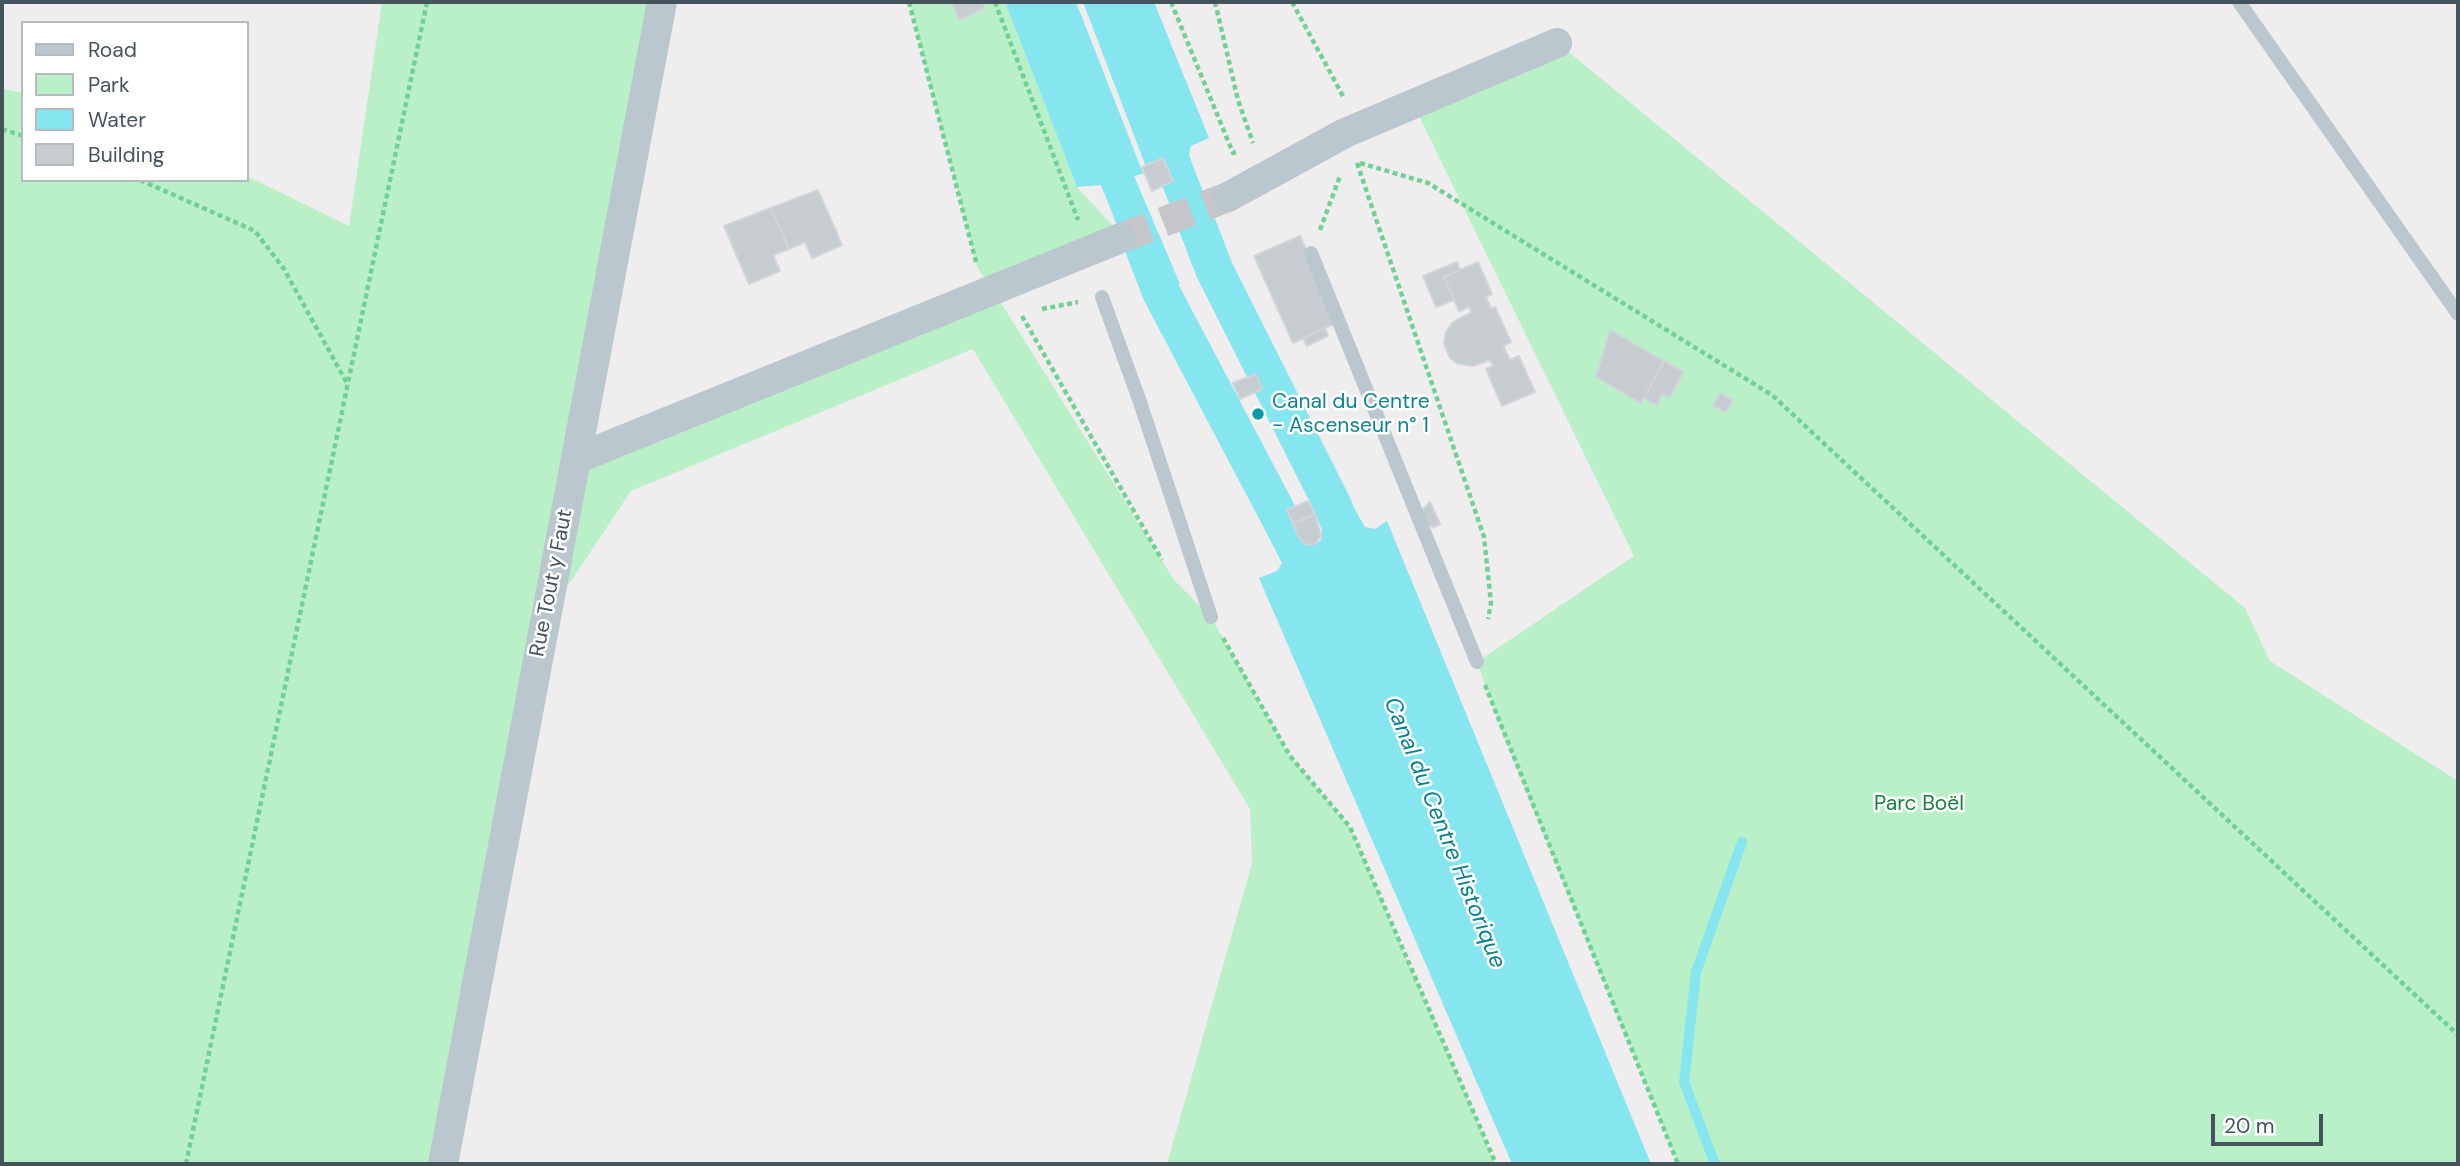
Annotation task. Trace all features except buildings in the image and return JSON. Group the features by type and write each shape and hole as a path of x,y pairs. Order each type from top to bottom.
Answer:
{"street":[{"name":"Rue Tout y Faut","path":"443,1164 662,2"},
{"path":"1228,197 1345,133 1557,43"},
{"path":"576,459 1121,238"}],"lane":[{"path":"2239,2 2458,314"},
{"path":"1311,253 1477,662"},
{"path":"1102,298 1140,402 1210,617"}],"path":[{"path":"186,1164 427,2"},
{"path":"909,2 977,267 993,289"},
{"path":"995,2 1081,228"},
{"path":"1171,2 1233,153 1252,143 1238,100 1215,2"},
{"path":"1292,2 1347,104 1345,133 1484,537 1491,603 1477,662 1503,734 1678,1164"},
{"path":"2,130 21,135"},
{"path":"1356,162 1428,183 1772,395 2458,1035"},
{"path":"1311,253 1343,170"},
{"path":"145,182 255,231 284,269 348,384"},
{"path":"1102,298 1021,314 1167,568"},
{"path":"1210,617 1290,756 1350,827 1496,1164"}],"green space":[{"path":"382,2 662,2 576,458 992,289 977,267 909,2 1005,2 1077,187 1114,227 993,290 1174,580 1211,617 1290,756 1350,827 1496,1164 1167,1164 1252,863 1250,809 973,349 631,491 545,620 443,1164 2,1164 2,89 21,93 21,182 248,182 248,176 349,226"},
{"name":"Parc Boël","path":"1559,44 2245,608 2270,661 2458,781 2458,1164 1678,1164 1503,735 1477,662 1634,556 1413,104"}],"water":[{"path":"1005,2 1154,2 1209,138 1191,146 1189,155 1230,263 1198,276 1156,170 1134,176 1180,284 1146,299 1101,185 1077,187"},
{"path":"1349,499 1365,527 1375,529 1387,521 1651,1164 1512,1164 1259,578 1277,571 1282,563 1267,533 1291,522 1300,541 1313,545 1321,540 1322,530 1315,513"}],"pier":[{"path":"1076,2 1083,2 1148,172 1143,173"}],"waterway":[{"name":"Canal du Centre Historique","path":"1196,222 1214,269 1333,506 1352,553"},
{"name":"Canal du Centre Historique","path":"1143,245 1161,292 1307,569"},
{"path":"1715,1164 1684,1082 1696,972 1742,842"}],"tunnel":[{"path":"1121,238 1228,197"}],"place":[{"name":"Canal du Centre - Ascenseur n° 1","path":"1258,414"}]}
